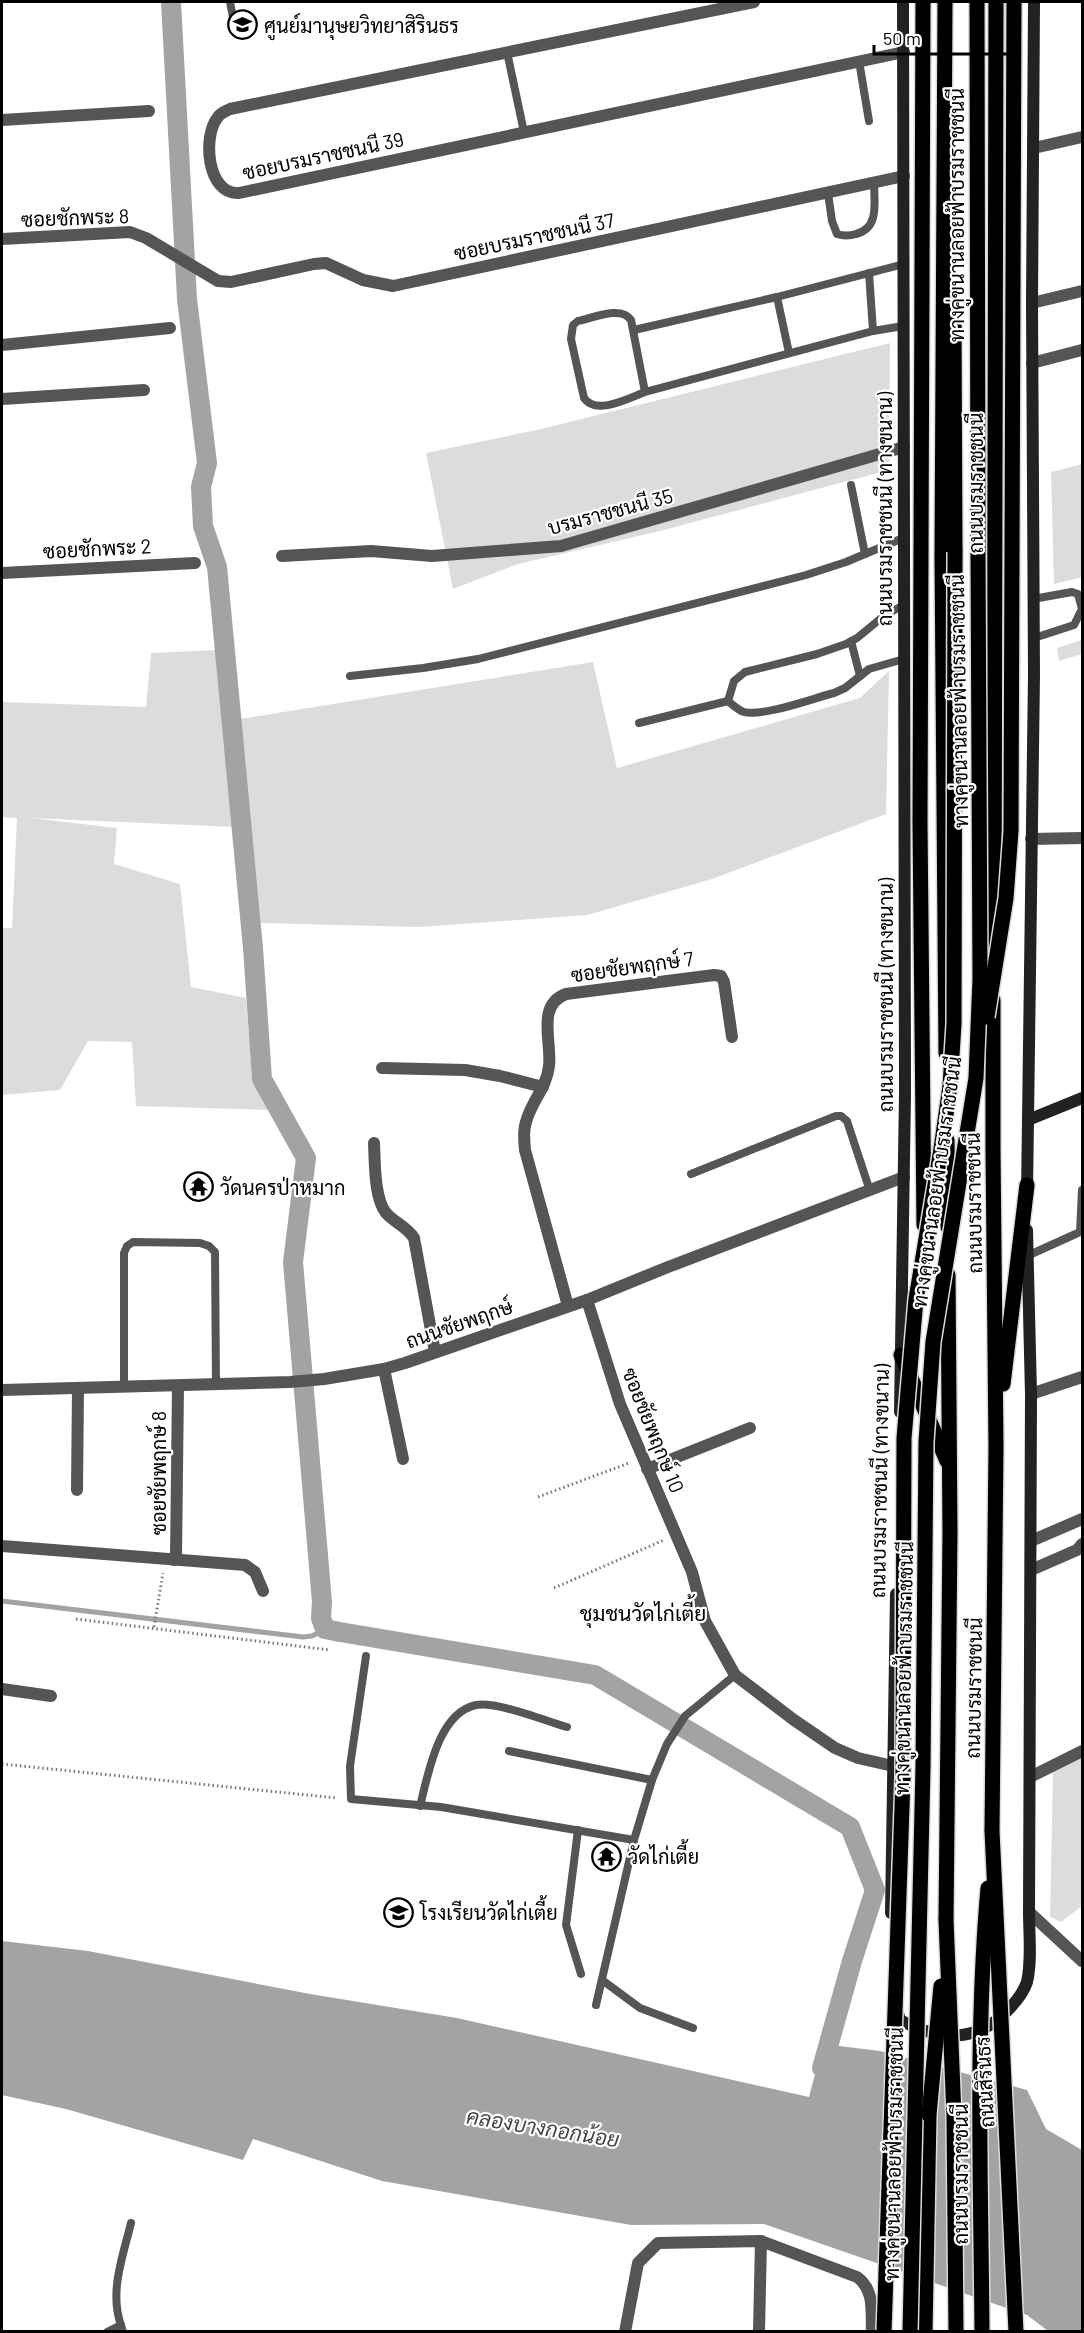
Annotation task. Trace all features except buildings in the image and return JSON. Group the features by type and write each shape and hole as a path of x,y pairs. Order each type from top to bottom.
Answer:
{"main road":[{"name":"ถนนบรมราชชนนี (ทางขนาน)","path":"903,2 904,1178 891,1989 900,2020 922,2031 950,2037 971,2034 996,2022 1016,2002 1027,1982 1029,1912"},
{"path":"923,2 920,824 924,1240"},
{"name":"ถนนบรมราชชนนี","path":"945,2 942,557 950,1467 946,1920 954,2116 956,2331"},
{"name":"ทางคู่ขนานลอยฟ้าบรมราชชนนี","path":"885,2331 903,1778 904,1438 911,1343 924,1240 950,1086 954,1024 953,2"},
{"name":"ทางคู่ขนานลอยฟ้าบรมราชชนนี","path":"910,2331 923,1779 926,1442 933,1342 976,1078 980,979 977,2"},
{"name":"ถนนบรมราชชนนี","path":"982,2331 980,1989 992,1831 996,1534 993,1149 996,2"},
{"path":"976,1078 1006,898 1011,831 1014,2"},
{"path":"1029,1912 1031,1394 1027,1185 1034,639 1032,303 1034,2"},
{"path":"1028,1120 1083,1098"},
{"path":"996,1447 1027,1185"},
{"path":"901,1355 950,1467"},
{"name":"ถนนสิรินธร","path":"992,1831 1016,2331"},
{"path":"925,2331 929,2115 946,1920"}],"street":[{"name":"ซอยบรมราชชนนี 39","path":"754,2 230,109 218,116 211,130 209,146 212,170 218,183 225,190 239,193 904,52"},
{"path":"2,120 149,111"},
{"path":"1034,148 1083,137"},
{"name":"ซอยบรมราชชนนี 37","path":"180,258 218,281 231,282 326,263 363,280 393,286 904,176"},
{"name":"ซอยชักพระ 8","path":"2,239 130,232 146,238 180,258"},
{"path":"1032,303 1083,291"},
{"path":"2,345 170,328"},
{"path":"1032,363 1083,350"},
{"path":"2,399 144,390"},
{"name":"บรมราชชนนี 35","path":"282,556 371,551 432,556 561,546 904,447"},
{"name":"ซอยชักพระ 2","path":"2,573 195,563"},
{"path":"1031,839 1083,838"},
{"name":"ซอยชัยพฤกษ์ 7","path":"568,1306 525,1150 524,1134 526,1120 543,1087 550,1064 549,1011 556,998 566,994 714,975 721,976 724,982 732,1037"},
{"path":"382,1068 465,1071 500,1076 543,1087"},
{"path":"374,1143 379,1199 385,1212 408,1229 414,1238 435,1352"},
{"name":"ถนนชัยพฤกษ์","path":"2,1390 290,1382 324,1380 384,1369 587,1300 904,1178"},
{"name":"ซอยชัยพฤกษ์ 10","path":"587,1300 620,1404 692,1572 705,1622 735,1675"},
{"path":"384,1369 403,1459"},
{"path":"1031,1394 1083,1377"},
{"name":"ซอยชัยพฤกษ์ 8","path":"169,1560 176,1557 178,1386"},
{"path":"77,1490 78,1388"},
{"path":"645,1463 750,1428"},
{"path":"1031,1541 1083,1519"},
{"path":"1031,1570 1077,1550 1083,1544"},
{"name":"ซอยชัยพฤกษ์ 8","path":"2,1546 245,1565 255,1572 263,1591"},
{"path":"735,1675 835,1748 858,1758 893,1766"},
{"path":"2,1689 51,1696"},
{"path":"1030,1777 1083,1751"},
{"path":"1029,1912 1083,1961"},
{"path":"759,2331 761,2241"},
{"path":"624,2331 638,2263 658,2243 761,2241 857,2277 867,2284 873,2331"}],"lane":[{"path":"230,2 235,28"},
{"path":"507,52 524,132"},
{"path":"859,61 869,121"},
{"path":"828,193 832,221 837,234 843,236 856,234 868,230 873,222 874,182"},
{"path":"633,330 777,297 904,264"},
{"path":"869,273 873,331"},
{"path":"777,297 789,353"},
{"path":"645,392 628,315 617,312 578,321 571,331 571,339 584,398 588,404 595,406 610,404 645,392 873,331 903,326"},
{"path":"851,485 866,554"},
{"path":"350,676 478,659 806,575 903,538"},
{"path":"1033,599 1072,591 1078,594 1082,609 1074,625 1034,639"},
{"path":"728,701 734,681 745,672 817,654 851,641 885,615 904,605"},
{"path":"851,641 860,676"},
{"path":"728,701 742,712 767,711 834,693 880,665 904,659"},
{"path":"639,723 728,701"},
{"path":"691,1174 836,1116 841,1116 847,1121 870,1191"},
{"path":"1028,1256 1080,1232 1083,1190"},
{"path":"124,1387 124,1253 127,1246 134,1242 200,1243 209,1245 215,1252 216,1385"},
{"path":"366,1656 350,1766 351,1799 441,1806 634,1840"},
{"path":"596,2005 634,1840 652,1780 667,1744 686,1716 735,1675"},
{"path":"420,1806 433,1757 446,1728 460,1712 477,1705 499,1707 567,1727"},
{"path":"510,1751 652,1780"},
{"path":"578,1830 566,1925 581,1974"},
{"path":"602,1980 640,2008 693,2028"},
{"path":"107,2331 122,2328 116,2301 119,2274 131,2223"}],"path":[{"path":"538,1497 645,1463"},
{"path":"554,1588 676,1535"},
{"path":"154,1627 169,1560"},
{"path":"76,1619 330,1650"},
{"path":"2,1764 351,1799"}],"shaded area":[{"path":"890,343 889,470 660,531 518,564 453,589 426,453 541,429"},
{"path":"1082,464 1082,577 1054,584 1051,472"},
{"path":"1082,640 1082,654 1059,661 1057,648"},
{"path":"218,650 235,827 31,818 117,828 114,864 180,884 191,987 246,998 252,1077 269,1110 136,1106 132,1042 88,1041 60,1090 2,1095 2,928 12,928 17,818 2,817 2,702 146,707 151,653"},
{"path":"593,662 617,768 860,698 889,671 886,814 712,879 587,915 419,927 261,923 240,719"},
{"path":"1082,1754 1082,1906 1061,1922 1050,1917 1053,1772"}],"water":[{"name":"คลองบางกอกน้อย","path":"2,1941 88,1951 310,1994 457,2018 809,2097 823,2044 880,2051 1027,2090 1046,2129 1082,2150 1082,2331 1048,2331 1027,2315 764,2224 631,2225 382,2181 253,2139 243,2160 66,2109 2,2095"}],"waterway":[{"path":"171,2 187,299 207,463 201,487 203,526 217,567 253,948 262,1079 306,1158 293,1262 322,1602 321,1618 325,1629 595,1675 850,1827 875,1890 822,2068"},
{"path":"2,1601 303,1637 312,1636 325,1629"}],"place":[{"name":"ศูนย์มานุษยวิทยาสิรินธร","path":"243,25"},
{"name":"วัดนครป่าหมาก","path":"199,1187"},
{"name":"วัดไก่เตี้ย","path":"607,1856"},
{"name":"โรงเรียนวัดไก่เตี้ย","path":"399,1912"}],"district":[{"name":"ชุมชนวัดไก่เตี้ย","path":"643,1612"}]}
